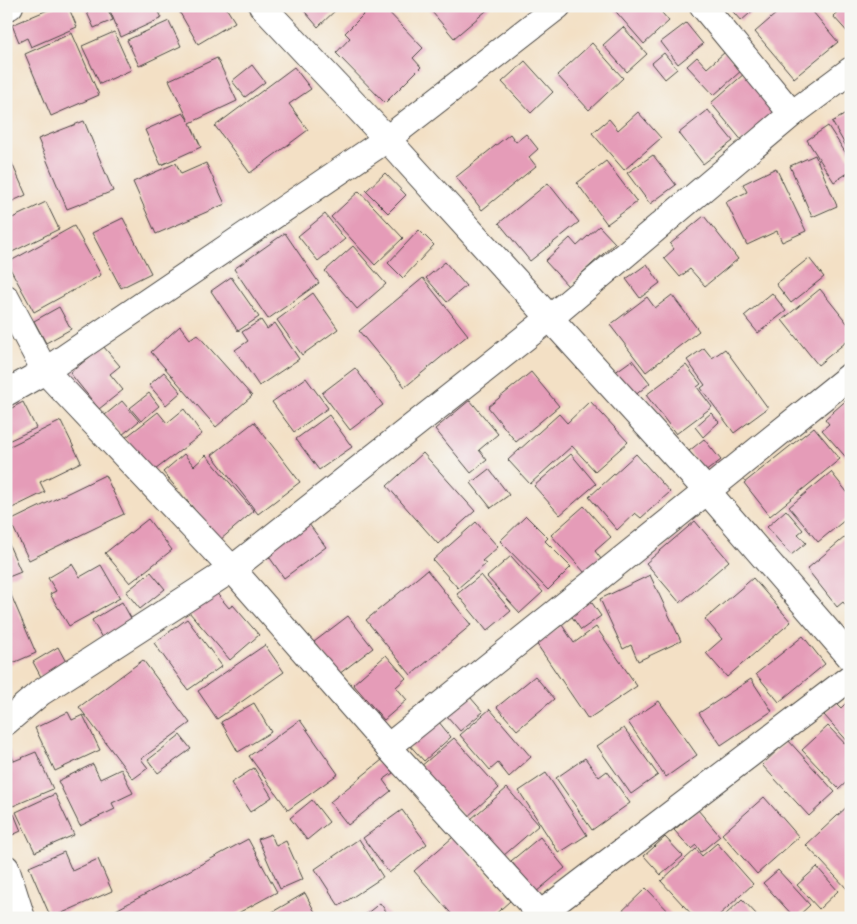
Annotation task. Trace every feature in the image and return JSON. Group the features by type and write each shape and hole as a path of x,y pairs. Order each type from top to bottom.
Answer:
{"street":[{"path":"6,8 10,6"},
{"path":"262,6 387,139 707,491 851,658"},
{"path":"6,393 44,371 387,139 558,6"},
{"path":"703,6 792,114"},
{"path":"6,722 40,693 232,569 550,318 792,114 851,70"},
{"path":"6,298 44,371 232,569 540,916 851,677"},
{"path":"388,747 851,375"},
{"path":"6,868 22,918"}],"building":[{"path":"57,6 68,6 77,27 31,47 27,38 19,42 12,25"},
{"path":"84,6 106,6 113,20 94,28"},
{"path":"108,6 156,6 162,18 121,37"},
{"path":"176,6 225,6 235,22 198,44"},
{"path":"300,6 340,6 318,27"},
{"path":"372,6 383,6 423,48 413,58 421,67 385,103 336,53 350,38 345,33"},
{"path":"427,6 492,6 454,38"},
{"path":"611,6 656,6 669,21 644,44"},
{"path":"728,6 758,6 741,21"},
{"path":"785,6 808,6 838,42 794,78 755,32"},
{"path":"844,6 851,6 851,36 833,16"},
{"path":"169,21 181,46 139,66 127,40"},
{"path":"686,23 703,44 678,64 661,42"},
{"path":"623,27 647,54 627,72 603,45"},
{"path":"114,32 131,70 100,84 82,46"},
{"path":"72,33 99,95 51,116 25,54"},
{"path":"592,43 623,78 589,110 557,75"},
{"path":"725,52 742,70 714,95 687,66 697,57 707,68"},
{"path":"664,53 677,69 665,79 652,63"},
{"path":"217,58 237,101 190,123 201,147 161,165 145,130 183,113 189,121 169,80"},
{"path":"525,61 553,92 531,113 502,82"},
{"path":"252,65 265,82 245,97 232,81"},
{"path":"294,67 311,89 289,104 308,130 250,173 215,126"},
{"path":"745,73 778,112 743,142 711,103"},
{"path":"708,110 733,141 703,164 679,133"},
{"path":"851,111 851,155 832,122"},
{"path":"638,112 661,138 624,170 592,133 609,119 618,130"},
{"path":"84,121 113,191 67,209 38,139"},
{"path":"828,126 851,161 851,171 834,182 807,140"},
{"path":"510,134 516,142 526,134 538,149 529,157 536,166 482,210 456,177"},
{"path":"653,155 676,185 650,204 627,173"},
{"path":"815,155 837,206 812,217 790,166"},
{"path":"10,159 26,195 6,204 6,161"},
{"path":"606,161 637,202 607,224 577,183"},
{"path":"176,163 181,174 206,163 225,204 156,234 133,182"},
{"path":"776,168 806,231 782,242 777,231 747,245 726,202 747,192 743,184"},
{"path":"385,173 406,195 388,213 366,191"},
{"path":"548,183 579,222 530,261 499,223"},
{"path":"359,191 403,238 375,265 331,217"},
{"path":"46,202 59,229 6,255 6,221"},
{"path":"325,214 345,239 318,261 298,236"},
{"path":"704,216 738,259 705,286 690,269 680,277 664,258 674,249 670,244"},
{"path":"123,218 151,273 121,288 92,233"},
{"path":"74,226 101,275 34,312 7,263"},
{"path":"599,226 615,243 568,286 545,261 570,238 577,246"},
{"path":"419,230 434,245 403,278 388,263"},
{"path":"285,233 319,283 268,319 234,269"},
{"path":"353,246 386,284 357,309 325,271"},
{"path":"809,258 824,277 791,303 776,284"},
{"path":"445,262 466,286 447,302 426,278"},
{"path":"647,264 660,283 640,298 626,279"},
{"path":"231,277 259,317 238,331 211,291"},
{"path":"423,278 468,335 405,387 359,331"},
{"path":"820,289 851,328 851,338 818,365 782,320"},
{"path":"313,293 338,329 302,355 277,320"},
{"path":"772,293 786,311 758,333 744,316"},
{"path":"672,295 699,331 646,372 610,325 647,297 655,308"},
{"path":"59,307 71,329 46,343 34,321"},
{"path":"261,320 267,329 275,323 299,359 259,386 235,350 248,341 242,332"},
{"path":"180,326 190,339 197,334 252,396 216,427 151,352"},
{"path":"103,346 120,366 110,374 123,390 99,409 70,373"},
{"path":"704,348 712,358 725,349 768,408 734,433 701,388 705,385 687,360"},
{"path":"632,360 650,383 633,397 614,373"},
{"path":"686,365 701,384 697,387 712,407 676,434 646,395"},
{"path":"355,368 383,405 350,430 322,393"},
{"path":"164,372 181,392 166,405 149,385"},
{"path":"531,372 559,406 516,442 488,407"},
{"path":"306,378 328,408 294,432 272,402"},
{"path":"149,393 159,406 141,421 130,408"},
{"path":"851,396 851,463 822,430 829,424 825,419"},
{"path":"470,400 498,434 479,450 487,460 471,473 435,429"},
{"path":"122,401 139,421 122,435 105,415"},
{"path":"590,401 628,442 595,471 572,446 530,484 508,460 559,414 567,423"},
{"path":"23,402 36,428 6,442 6,411"},
{"path":"184,409 202,434 151,473 125,438 158,412 167,423"},
{"path":"711,413 719,422 703,437 695,427"},
{"path":"329,415 352,447 319,470 296,439"},
{"path":"61,421 81,462 40,482 45,492 6,511 6,448"},
{"path":"254,422 300,482 258,514 212,455"},
{"path":"814,427 840,459 770,516 744,483"},
{"path":"704,439 721,460 705,472 689,451"},
{"path":"423,453 475,511 438,544 387,486"},
{"path":"184,454 194,466 206,455 254,511 220,540 163,472"},
{"path":"571,454 596,484 560,515 534,486"},
{"path":"636,454 670,492 641,518 635,513 617,530 589,497"},
{"path":"489,469 509,495 491,508 471,483"},
{"path":"831,472 851,497 851,515 818,542 789,507"},
{"path":"105,475 124,514 29,560 10,521"},
{"path":"584,506 611,537 595,551 601,559 585,573 551,535"},
{"path":"786,510 803,530 798,534 806,543 791,555 767,527"},
{"path":"526,516 548,538 545,541 571,567 548,590 500,541"},
{"path":"148,519 172,550 130,583 105,553"},
{"path":"306,520 326,547 284,578 265,551"},
{"path":"695,521 729,561 680,603 646,563"},
{"path":"476,522 498,547 482,561 486,564 458,588 433,560"},
{"path":"851,532 851,612 843,602 837,607 807,569"},
{"path":"6,538 21,572 6,578"},
{"path":"511,556 543,592 520,613 487,577"},
{"path":"72,564 80,577 101,565 120,598 69,626 50,594 56,591 48,578"},
{"path":"427,570 471,625 411,675 366,620"},
{"path":"151,572 165,589 140,609 126,592"},
{"path":"481,575 511,611 487,631 457,594"},
{"path":"650,575 681,641 638,661 631,645 623,649 600,599"},
{"path":"753,578 791,622 727,677 706,653 722,639 705,619"},
{"path":"8,588 36,653 6,666 6,589"},
{"path":"214,590 229,608 233,605 259,635 230,660 189,612"},
{"path":"590,600 601,616 581,630 570,614"},
{"path":"122,602 132,620 102,638 92,620"},
{"path":"348,616 373,648 339,674 314,642"},
{"path":"187,619 222,666 188,690 154,643"},
{"path":"562,625 574,643 596,627 637,686 588,719 536,643"},
{"path":"803,636 825,664 779,702 756,674"},
{"path":"265,645 284,672 217,719 198,691"},
{"path":"58,647 66,662 41,677 33,662"},
{"path":"386,655 406,678 396,687 407,700 384,720 353,684"},
{"path":"143,660 190,723 141,759 148,768 133,779 79,707"},
{"path":"535,676 554,699 517,730 497,707"},
{"path":"751,679 772,711 721,745 699,713"},
{"path":"470,697 483,712 460,731 447,716"},
{"path":"851,698 851,745 824,715 836,703 841,708"},
{"path":"659,701 697,755 666,777 628,722"},
{"path":"254,703 271,732 238,752 221,722"},
{"path":"490,709 531,757 509,777 498,763 490,770 460,735"},
{"path":"68,712 72,720 83,715 100,750 55,771 35,728"},
{"path":"434,716 451,737 424,761 406,741"},
{"path":"300,720 338,774 288,810 249,756"},
{"path":"828,726 851,750 851,778 839,789 802,750"},
{"path":"624,728 658,775 631,794 597,746"},
{"path":"180,735 191,749 158,773 148,760"},
{"path":"454,738 499,788 466,818 420,767"},
{"path":"788,740 835,792 809,816 762,765"},
{"path":"9,750 14,761 36,752 53,789 13,806 6,792 6,751"},
{"path":"585,758 599,777 607,771 630,803 592,830 556,778"},
{"path":"382,760 393,773 383,780 391,791 348,825 330,802"},
{"path":"93,764 100,779 121,769 133,793 112,803 115,809 80,826 58,781"},
{"path":"254,768 272,797 250,812 231,783"},
{"path":"546,773 587,835 559,853 519,791"},
{"path":"507,788 539,825 503,856 471,819"},
{"path":"55,794 74,835 35,852 16,812"},
{"path":"764,797 799,837 757,874 722,834"},
{"path":"312,800 329,822 307,840 290,818"},
{"path":"851,803 851,889 849,891 806,845"},
{"path":"402,810 427,844 389,873 363,838"},
{"path":"698,810 720,836 701,852 696,845 691,849 674,830"},
{"path":"14,814 21,831 6,838 6,817"},
{"path":"271,834 276,846 286,841 303,879 280,889 258,839"},
{"path":"453,837 510,901 491,918 455,918 414,871"},
{"path":"540,837 565,868 536,892 511,861"},
{"path":"665,837 683,856 661,875 644,856"},
{"path":"248,839 277,892 229,918 120,918 116,910"},
{"path":"359,839 383,877 339,906 315,869"},
{"path":"717,843 753,884 716,918 695,918 661,881 696,849 702,856"},
{"path":"64,852 72,871 98,859 112,891 51,918 29,867"},
{"path":"817,867 838,891 819,909 797,885"},
{"path":"778,870 810,905 796,918 763,883"},
{"path":"646,888 675,918 615,918"},
{"path":"305,893 318,918 262,918"},
{"path":"742,899 758,916 757,918 722,918"},
{"path":"380,903 391,918 361,918"}]}
